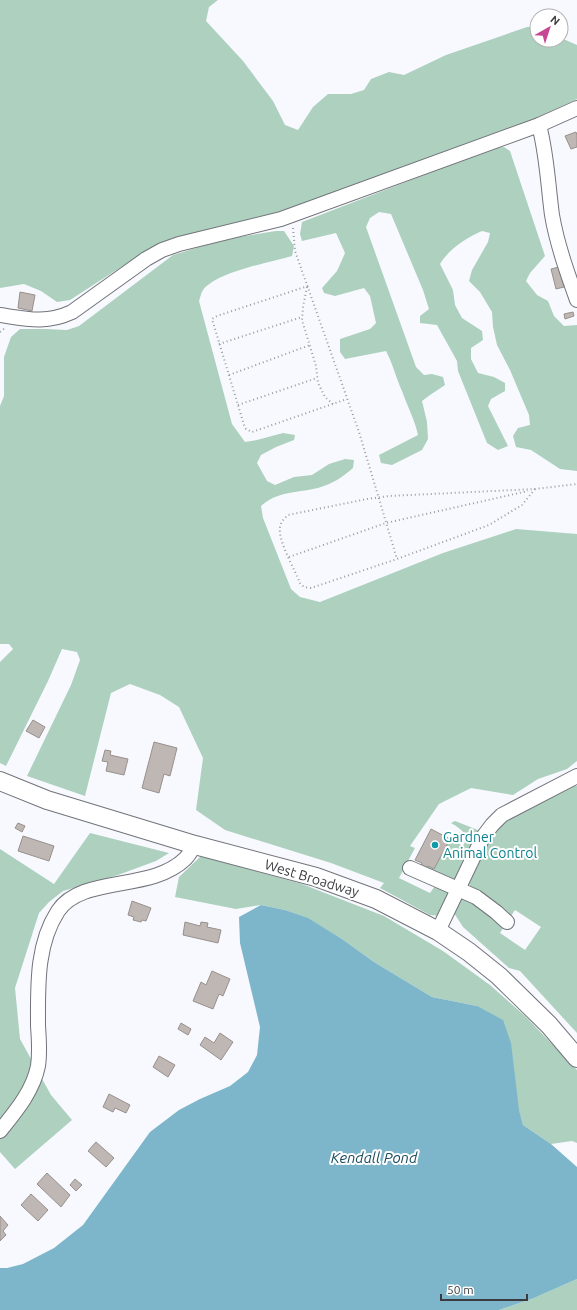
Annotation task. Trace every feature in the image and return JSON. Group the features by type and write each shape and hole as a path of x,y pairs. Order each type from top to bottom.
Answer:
{"main road":[{"name":"West Broadway","path":"0,781 47,800 195,845 316,877 376,899 438,931 469,952 499,976 549,1025 577,1058"}],"street":[{"path":"0,315 41,320 64,316 72,312 146,259 162,250 291,215 538,125 577,108"},
{"path":"538,125 545,151 552,216 557,241 577,298"},
{"path":"438,931 483,837 492,825 502,815 577,776"},
{"path":"0,1130 28,1094 38,1065 39,975 44,946 58,911 72,897 80,893 138,881 163,873 185,859 195,845"},
{"path":"410,868 483,902 507,922"}],"path":[{"path":"291,215 293,222 292,234 295,251 359,432 398,559"},
{"path":"308,286 302,317 316,366 320,390 333,404"},
{"path":"308,286 216,316 212,319 246,429 252,432 347,399"},
{"path":"220,344 302,317"},
{"path":"229,374 310,345"},
{"path":"238,404 317,378"},
{"path":"535,489 522,505 489,525 398,559 311,588 307,588 300,583 280,538 280,526 288,516 378,497 535,489 577,484"},
{"path":"289,557 386,523 535,489"}],"green space":[{"path":"0,0 218,0 209,7 206,21 243,61 273,101 285,125 298,130 313,107 328,94 351,94 364,90 371,79 389,72 404,75 446,55 527,27 529,27 529,48 569,48 569,42 577,45 577,99 515,128 288,209 170,241 146,251 70,300 57,302 41,291 24,284 0,288"},
{"path":"504,147 510,151 545,256 530,273 526,281 537,295 548,301 554,316 564,326 577,325 577,471 560,469 531,450 516,447 513,436 518,428 530,425 529,415 510,370 497,345 493,327 492,312 480,292 469,281 472,270 488,242 490,233 482,231 470,237 453,249 440,264 453,290 455,305 462,318 482,331 483,340 471,348 471,359 478,373 494,377 505,383 505,391 491,399 488,406 508,446 498,450 487,443 458,371 457,361 437,325 420,323 420,316 429,309 423,290 391,214 379,212 370,218 366,227 416,367 424,375 432,374 443,377 445,385 422,401 427,422 428,439 422,450 392,465 381,463 379,455 418,435 415,424 386,351 345,359 340,352 340,339 370,329 376,323 370,296 364,288 335,296 324,293 322,288 337,271 345,253 336,233 302,241 300,234 302,222 494,148"},
{"path":"284,231 294,246 292,256 244,268 220,278 210,283 203,290 199,301 232,424 245,442 283,433 295,435 294,440 261,455 257,463 267,481 275,485 294,477 312,475 329,464 345,459 354,460 353,468 333,482 318,488 281,495 267,501 261,506 263,518 291,589 300,597 320,602 443,553 516,529 577,534 577,761 567,769 538,779 513,795 471,788 439,804 410,846 415,848 399,878 430,893 435,886 451,893 440,916 430,915 380,888 384,883 331,863 225,830 196,810 203,758 179,707 160,695 130,684 111,693 85,796 27,776 71,685 80,660 77,652 62,649 6,766 0,763 0,662 13,649 9,644 0,644 0,406 4,396 4,357 11,337 20,329 67,330 79,326 173,255 226,239"},
{"path":"566,784 577,786 577,1033 520,971 509,968 463,927 454,913 462,895 505,925 500,933 525,950 541,927 515,910 508,920 468,883 491,836 506,818"},
{"path":"455,821 478,830 456,883 426,870 428,866 434,869 450,839 463,846 467,838 460,829 451,823"},
{"path":"90,833 169,853 156,861 118,875 63,891 49,902 39,913 15,988 20,1039 51,1095 72,1120 15,1169 0,1152 0,849 54,884"},
{"path":"201,856 302,884 384,916 443,951 490,985 525,1016 577,1070 577,1143 572,1141 551,1144 523,1125 519,1111 477,1006 432,997 374,962 342,939 307,918 285,910 261,905 236,909 175,897 179,877"},
{"path":"577,1279 577,1310 499,1310 534,1298"}],"water":[{"name":"Kendall Pond","path":"261,905 285,910 308,918 342,939 374,962 432,997 477,1006 503,1020 511,1043 519,1110 523,1125 551,1144 577,1167 577,1279 534,1298 499,1310 0,1310 0,1268 23,1264 54,1248 83,1225 150,1132 179,1110 230,1086 248,1072 257,1055 260,1027 240,943 239,917"}],"building":[{"path":"576,132 577,147 571,149 565,136"},
{"path":"559,267 564,287 556,289 551,269"},
{"path":"20,292 35,295 32,311 18,308"},
{"path":"573,312 574,316 565,319 564,314"},
{"path":"33,720 45,727 39,738 26,731"},
{"path":"154,742 177,748 170,776 164,774 159,793 142,788"},
{"path":"105,750 111,751 110,755 128,759 124,775 106,771 108,762 102,761"},
{"path":"18,823 25,826 22,832 15,828"},
{"name":"Gardner Animal Control","path":"431,829 450,839 434,869 428,866 426,870 420,867 422,863 415,860"},
{"path":"23,836 54,846 49,861 18,851"},
{"path":"132,901 151,908 146,921 142,920 141,922 133,920 134,917 128,915"},
{"path":"185,922 200,926 201,922 208,923 207,927 221,930 218,943 183,935"},
{"path":"212,971 230,979 223,996 219,994 213,1009 193,1001 201,982 206,985"},
{"path":"181,1023 191,1029 188,1035 178,1029"},
{"path":"220,1033 233,1042 221,1060 200,1045 205,1037 214,1043"},
{"path":"159,1056 175,1065 168,1077 153,1067"},
{"path":"109,1094 130,1105 126,1113 115,1108 113,1112 103,1107"},
{"path":"96,1142 114,1158 106,1167 88,1151"},
{"path":"47,1173 70,1195 61,1207 37,1184"},
{"path":"75,1179 82,1185 76,1191 70,1185"},
{"path":"31,1194 48,1210 38,1221 21,1205"},
{"path":"0,1216 8,1225 3,1231 6,1235 0,1241"}],"place":[{"name":"Gardner Animal Control","path":"435,845"}]}
